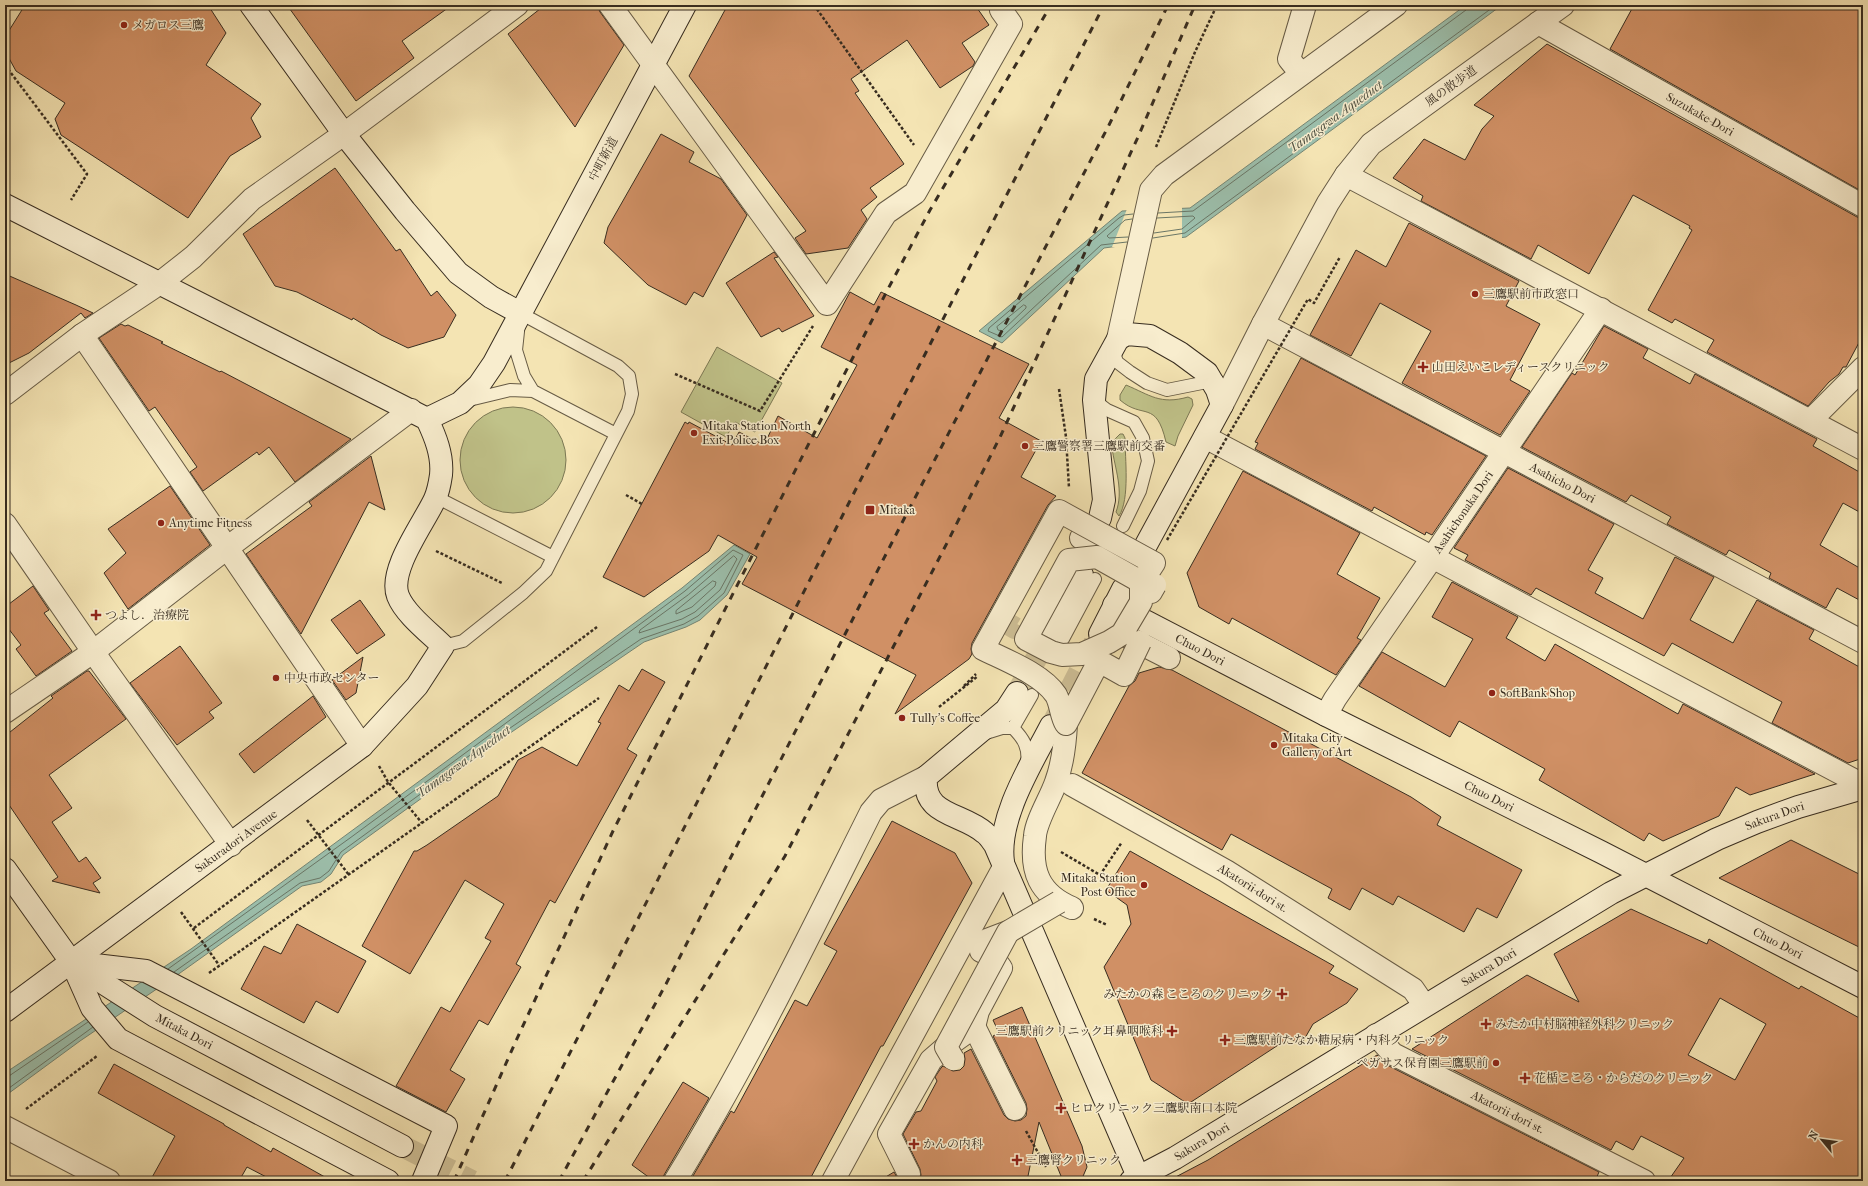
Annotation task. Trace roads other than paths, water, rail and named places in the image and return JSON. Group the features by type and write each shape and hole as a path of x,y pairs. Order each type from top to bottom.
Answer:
{"street":[{"path":"251,5 344,134 405,211 458,273 491,297 520,313"},
{"path":"5,394 82,335 160,283 193,257 252,199 344,134 517,5"},
{"path":"610,5 827,304 886,213 915,194 931,168 1011,24 1000,7"},
{"name":"中町新道","path":"5,712 94,652 227,548 419,415 460,403 479,385 494,363 685,5"},
{"path":"1301,74 1289,59 1305,5"},
{"path":"1100,518 1104,500 1094,400 1096,379 1115,344 1151,190 1164,175 1396,5"},
{"name":"風の散歩道","path":"1100,634 1140,578 1204,437 1263,324 1346,175 1371,144 1563,5"},
{"name":"Suzukake-Dori","path":"1538,23 1863,206"},
{"path":"1346,175 1863,448"},
{"path":"5,205 419,415 437,441 441,474 436,497 402,561 396,580 398,596 406,610 443,646"},
{"name":"Asahichonaka Dori","path":"1326,715 1335,699 1601,309"},
{"name":"Asahicho Dori","path":"1263,324 1504,450 1863,642"},
{"path":"1115,344 1127,334 1150,336 1180,353 1207,373 1217,390 1222,405"},
{"path":"82,335 362,746"},
{"path":"1810,421 1863,368"},
{"path":"1204,437 1863,784"},
{"path":"833,1181 1004,867 1003,840 1024,778 1059,725 1081,696 1099,661 1124,675 1131,638 1141,602 1140,578 1071,518 1059,511 984,649 1038,677 1056,696 1059,725 1064,752 1057,781 1034,835 1035,873 1045,891 1065,905 1008,932 993,957 972,1012 949,1053 931,1060 889,1134 909,1174"},
{"path":"5,524 231,845"},
{"path":"1081,538 1140,578"},
{"path":"1092,674 1054,642 1026,639 1069,560 1097,557 1140,578"},
{"path":"1054,642 1089,577"},
{"name":"Chuo Dori","path":"1140,578 1326,715 1647,876 1863,987"},
{"path":"1054,642 1062,655 1082,654 1131,638 1169,658"},
{"path":"986,644 1081,696"},
{"name":"Sakuradori Avenue","path":"5,1011 231,845 362,746 417,686 443,646"},
{"path":"675,1181 710,1124 779,996 871,812 881,800 926,778 1025,694"},
{"path":"926,778 925,789 934,806 985,832 995,845 1136,1180"},
{"name":"Akatorii-dori st.","path":"1072,785 1232,875 1413,989 1424,1005"},
{"name":"Sakura Dori","path":"1136,1180 1175,1158 1424,1005 1611,893 1717,839 1757,822 1798,807 1863,788"},
{"path":"985,832 1007,825"},
{"name":"Mitaka Dori","path":"5,869 72,963 155,1016 402,1146"},
{"path":"72,963 92,1008 118,1039 388,1181"},
{"path":"72,963 146,971 446,1126 423,1181"},
{"path":"972,1012 990,1058 1015,1109"},
{"name":"Akatorii-dori st.","path":"1376,1035 1393,1054 1644,1181"},
{"path":"5,1127 109,1181"}],"lane":[{"path":"443,646 463,641 517,598 546,571 628,411 632,394 629,376 618,366 520,313 516,350 524,376 533,391"},
{"path":"1115,344 1118,362 1147,383 1167,390 1236,377"},
{"path":"460,403 488,394 510,390 533,391 616,434"},
{"path":"1094,400 1107,410 1134,422 1143,438 1148,461 1140,491 1123,526"},
{"path":"436,497 553,557"},
{"path":"1013,728 1025,694"},
{"path":"975,736 1002,728 1013,728 1023,739 1027,749 1027,761 1024,778"}],"water":[{"name":"Tamagawa Aqueduct","path":"1466,5 1502,5 1186,237 1104,248 1002,343 979,331 1122,211 1190,208"},
{"name":"Tamagawa Aqueduct","path":"734,545 750,554 727,595 700,620 686,627 644,642 469,761 444,782 343,855 331,874 321,882 302,886 173,978 80,1041 5,1096 5,1073 191,949 682,588"}],"tunnel":[{"path":"1000,619 1015,628 1020,620"},
{"path":"1017,693 1050,634"},
{"path":"1054,721 1097,638"},
{"path":"402,1146 472,1181"}],"railway":[{"path":"454,1181 515,1043 613,831 803,455 930,210 1051,5"},
{"path":"505,1181 858,485 1104,5"},
{"path":"559,1181 666,984 905,517 1109,125 1168,5"},
{"path":"583,1181 785,856 947,543 1001,435 1138,137 1195,5"}],"place":[{"name":"メガロス三鷹","path":"124,25"},
{"name":"三鷹駅前市政窓口","path":"1475,294"},
{"name":"山田えいこレディースクリニック","path":"1423,367"},
{"name":"Mitaka Station North Exit Police Box","path":"694,433"},
{"name":"三鷹警察署三鷹駅前交番","path":"1025,446"},
{"name":"Mitaka","path":"870,510"},
{"name":"Anytime Fitness","path":"161,523"},
{"name":"つよし．治療院","path":"96,615"},
{"name":"中央市政センター","path":"276,678"},
{"name":"SoftBank Shop","path":"1492,693"},
{"name":"Tully's Coffee","path":"902,718"},
{"name":"Mitaka City Gallery of Art","path":"1274,745"},
{"name":"Mitaka Station Post Office","path":"1144,885"},
{"name":"みたかの森 こころのクリニック","path":"1282,994"},
{"name":"みたか中村脳神経外科クリニック","path":"1486,1024"},
{"name":"三鷹駅前クリニック耳鼻咽喉科","path":"1172,1031"},
{"name":"三鷹駅前たなか糖尿病・内科クリニック","path":"1225,1040"},
{"name":"ペガサス保育園三鷹駅前","path":"1496,1063"},
{"name":"花楯こころ・からだのクリニック","path":"1525,1078"},
{"name":"ヒロクリニック三鷹駅南口本院","path":"1061,1108"},
{"name":"かんの内科","path":"914,1144"},
{"name":"三鷹腎クリニック","path":"1017,1160"}]}
